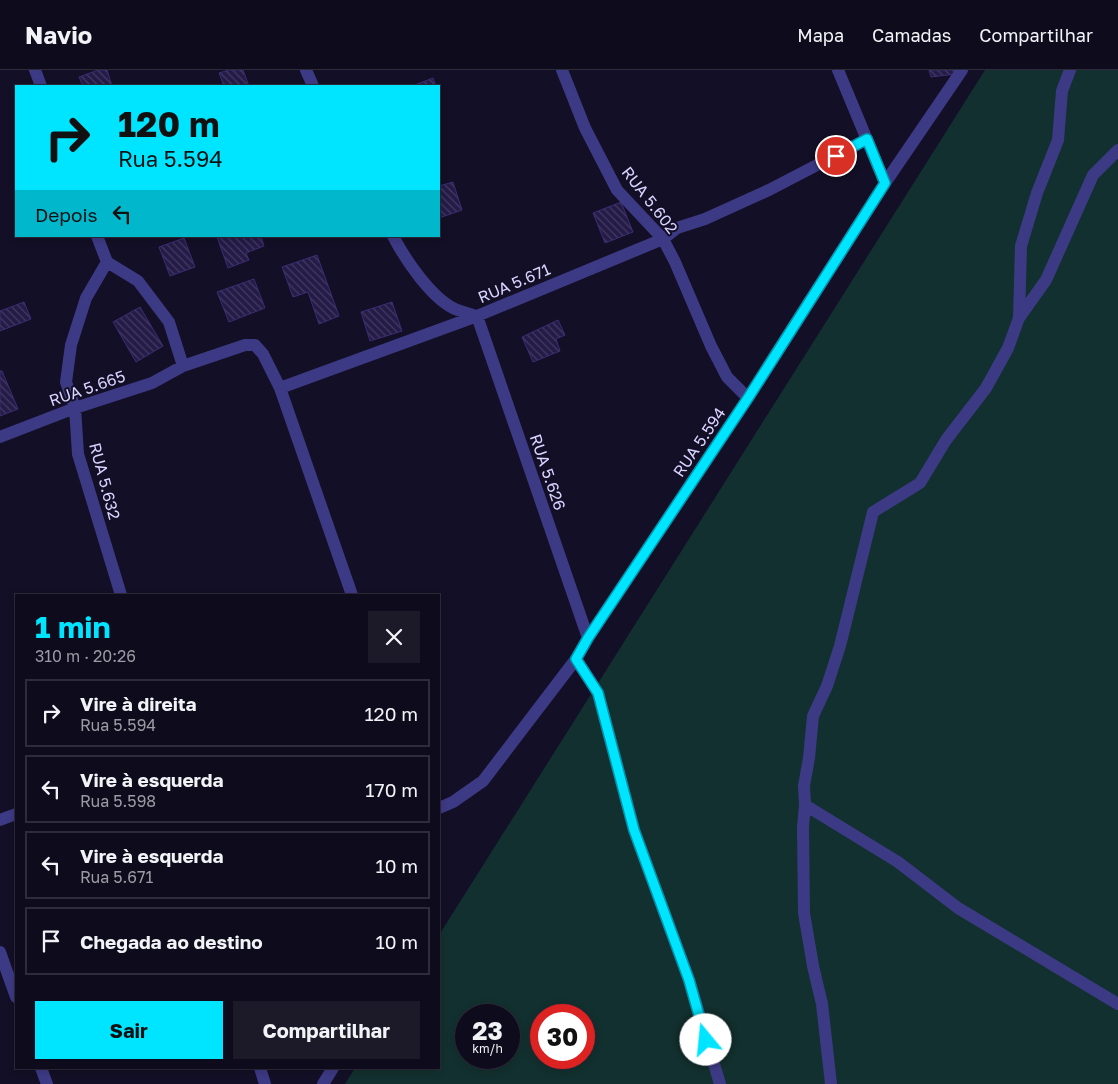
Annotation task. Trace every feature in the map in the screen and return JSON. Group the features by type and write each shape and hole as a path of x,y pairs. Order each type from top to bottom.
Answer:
{"street":[{"path":"35,70 41,85"},
{"path":"306,70 313,85"},
{"name":"RUA 5.602","path":"562,70 585,128 617,190 663,239 727,377 748,398"},
{"path":"838,70 885,183"},
{"name":"RUA 5.594","path":"440,808 453,802 484,780 576,659 588,638 748,398 885,183 962,70"},
{"path":"1019,318 1021,246 1037,193 1058,140 1062,91 1070,70"},
{"name":"RUA 5.671","path":"280,388 477,316 663,239 677,228 705,219 769,190 867,139"},
{"path":"831,1084 822,1004 804,913 804,786 813,716 840,646 873,512 920,483 946,440 986,388 1008,348 1019,318 1046,280 1092,175 1118,150"},
{"path":"97,237 107,262 138,281 169,322 183,366 245,345 256,345 264,354 280,388 352,594"},
{"path":"394,237 413,270 434,293 454,308 477,316"},
{"name":"RUA 5.632","path":"107,262 86,298 71,345 66,382 75,408 78,454 121,594"},
{"name":"RUA 5.626","path":"477,316 588,638"},
{"name":"RUA 5.665","path":"0,436 75,408 152,383 183,366"},
{"path":"576,659 598,693 634,830 689,980 720,1084"},
{"path":"805,805 898,862 958,908 1118,1004"},
{"path":"0,820 15,814"},
{"path":"0,952 15,994"},
{"path":"41,1069 47,1084"},
{"path":"260,1069 265,1084"},
{"path":"323,1084 333,1069"}],"green space":[{"path":"985,70 1118,70 1118,1084 345,1084 354,1069 440,1069 440,933"}],"building":[{"path":"98,70 107,70 112,85 83,85 79,77"},
{"path":"229,70 243,70 249,85 224,85 219,73"},
{"path":"929,70 955,70 956,74 931,77"},
{"path":"433,78 436,85 415,85"},
{"path":"453,182 462,210 440,218 440,186"},
{"path":"621,202 633,232 605,243 593,213"},
{"path":"217,237 261,237 264,246 246,253 249,260 228,268"},
{"path":"184,238 195,267 170,276 159,247"},
{"path":"317,255 339,316 319,324 308,292 293,297 282,267"},
{"path":"254,279 265,308 229,322 217,292"},
{"path":"24,302 31,319 0,331 0,311"},
{"path":"392,302 402,331 370,341 361,312"},
{"path":"140,307 163,346 136,362 113,322"},
{"path":"558,320 565,335 556,339 560,351 533,362 522,337"},
{"path":"0,371 2,371 18,409 0,416"}],"route":[{"path":"706,1040 689,980 634,830 598,693 576,659 588,638 748,398 885,183 867,139 836,156"}]}
